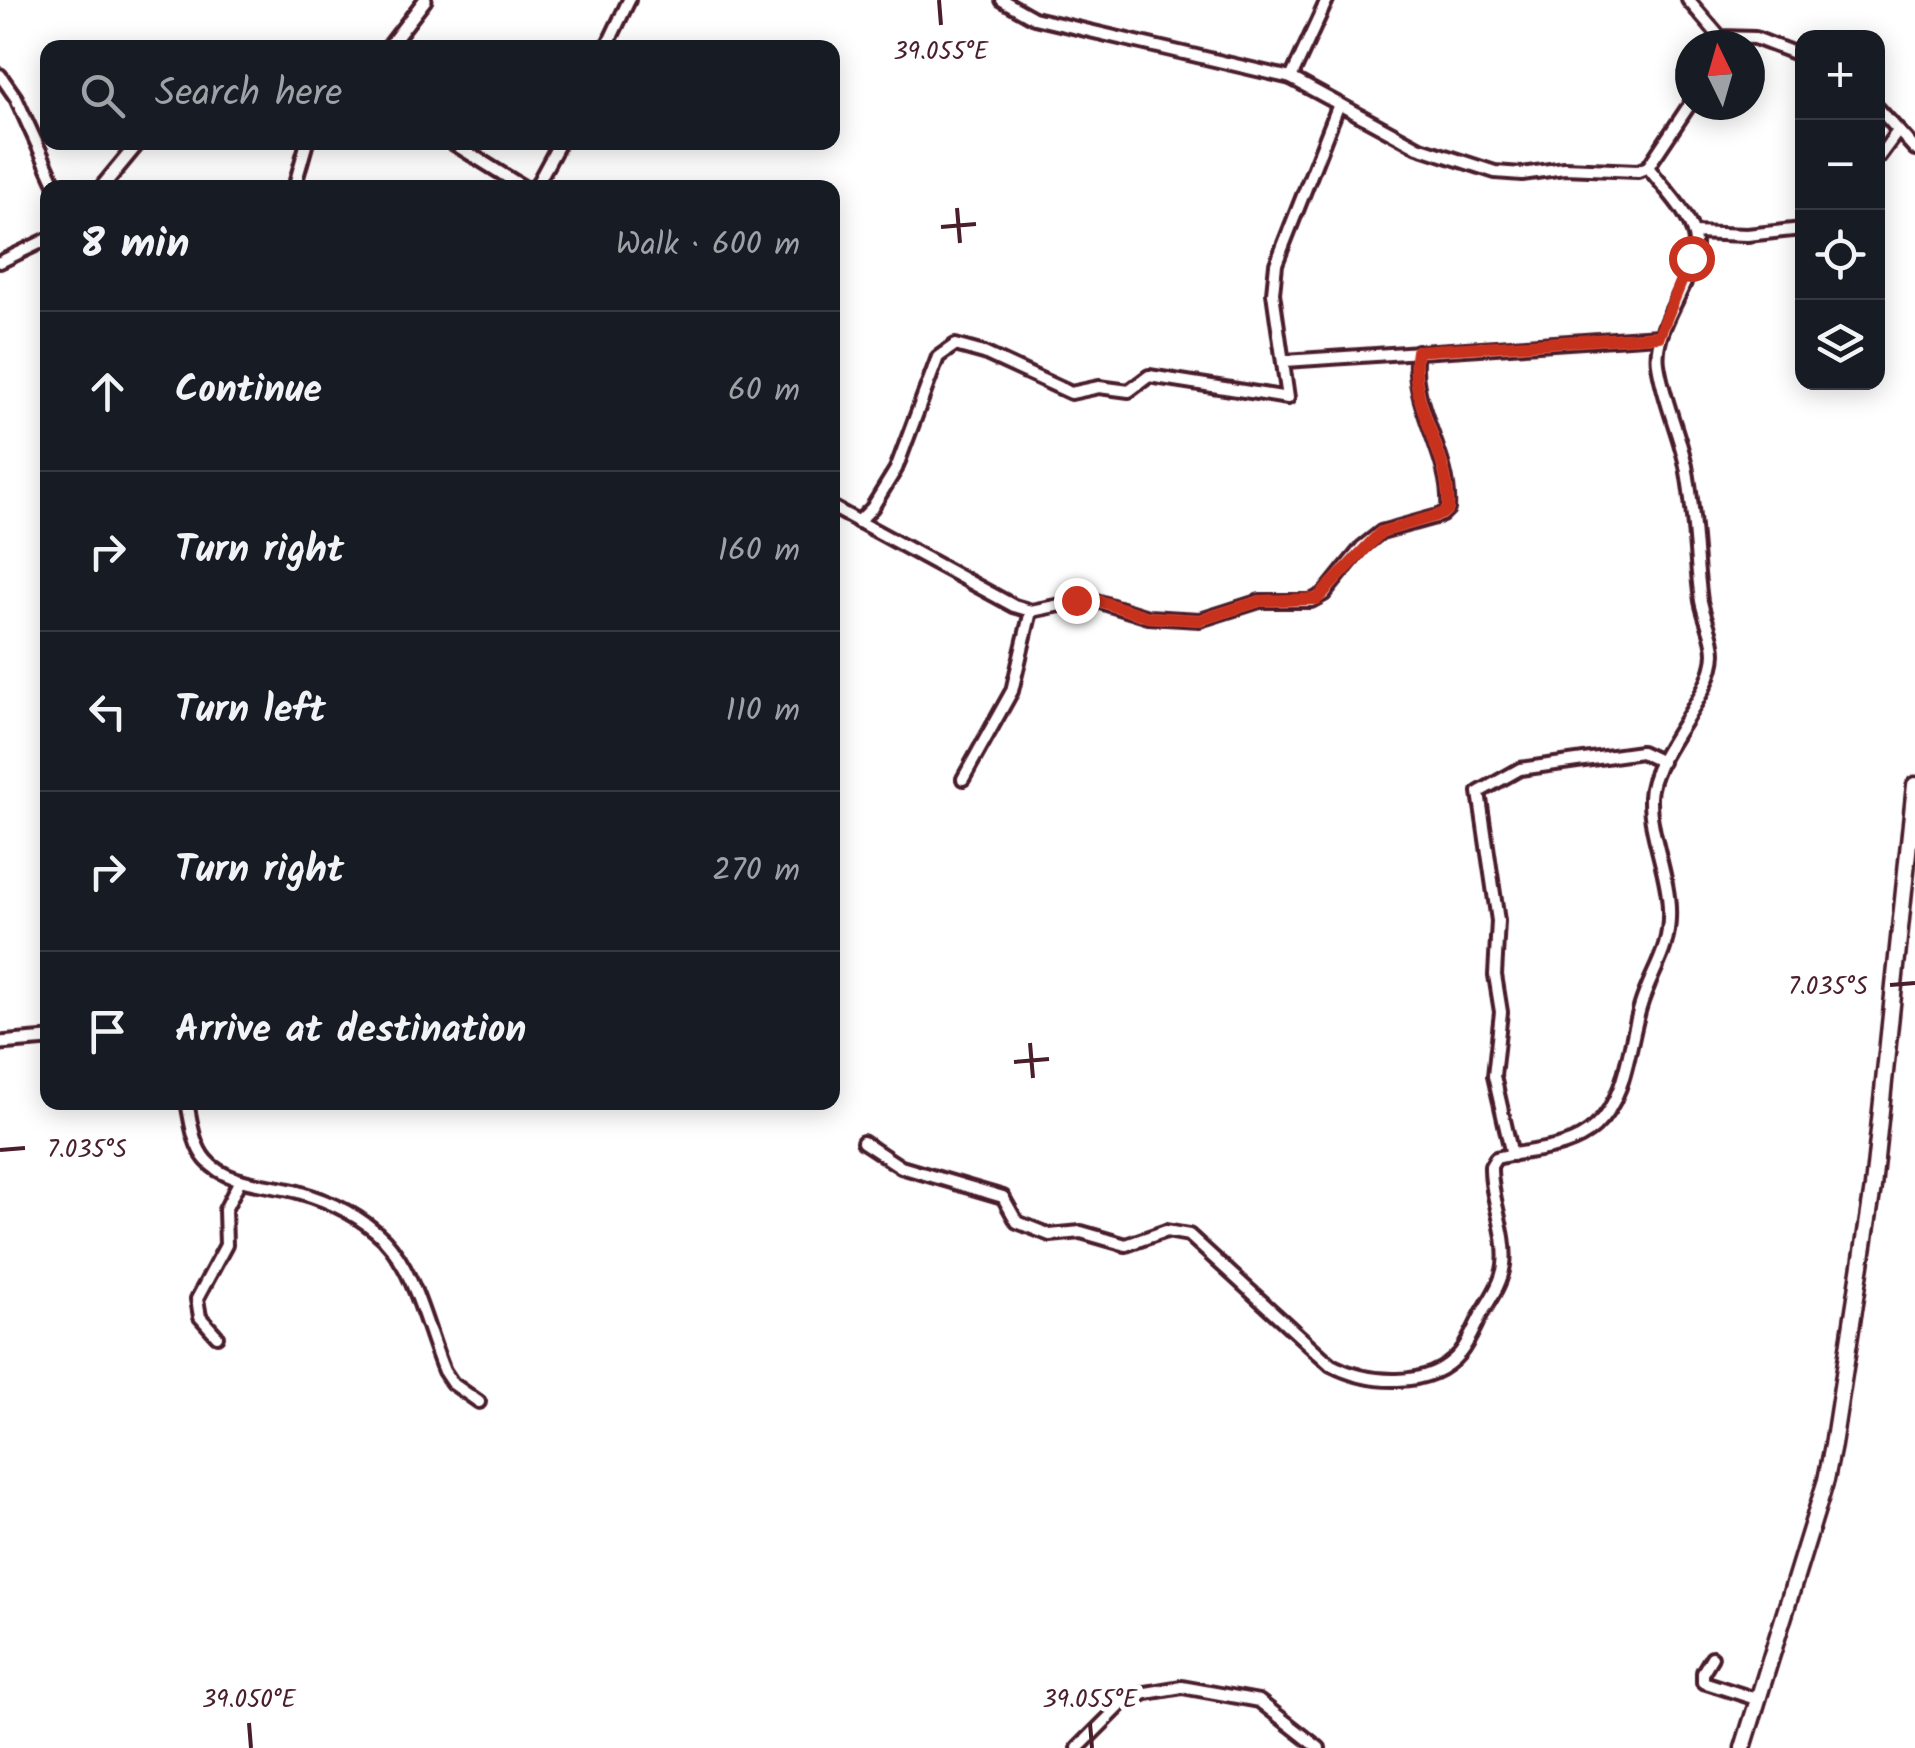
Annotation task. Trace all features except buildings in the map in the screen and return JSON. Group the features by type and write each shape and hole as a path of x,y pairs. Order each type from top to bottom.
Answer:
{"main road":[{"path":"1743,1748 1826,1480 1833,1445 1875,1172 1908,896 1915,785"}],"street":[{"path":"394,40 425,0"},
{"path":"610,40 629,0"},
{"path":"1002,0 1034,18 1291,78 1418,147 1494,172 1522,174 1564,168 1631,173 1648,167 1679,120"},
{"path":"1291,78 1327,0"},
{"path":"1688,0 1710,30"},
{"path":"1765,42 1795,53"},
{"path":"0,74 16,98 52,180"},
{"path":"858,522 872,508 896,468 934,364 947,347 973,348 1078,393 1099,387 1129,391 1149,376 1286,398 1290,392 1273,292 1276,264 1339,104"},
{"path":"1885,116 1915,149"},
{"path":"1885,149 1898,131"},
{"path":"107,180 132,150"},
{"path":"296,180 304,150"},
{"path":"464,150 512,180"},
{"path":"539,180 556,150"},
{"path":"863,1142 901,1166 1003,1196 1018,1222 1050,1235 1081,1232 1126,1245 1166,1231 1189,1235 1331,1364 1373,1381 1412,1378 1460,1354 1500,1280 1505,1262 1491,1166 1496,1158 1554,1148 1593,1129 1616,1101 1640,1009 1661,966 1667,939 1669,907 1650,796 1714,652 1703,614 1697,526 1657,361 1659,336 1684,284 1694,250 1693,234 1684,214 1648,167"},
{"path":"1693,234 1747,235 1795,230"},
{"path":"0,262 40,243"},
{"path":"1285,361 1659,336"},
{"path":"840,512 1014,606 1032,612 1090,598 1148,617 1200,620 1260,601 1311,601 1324,594 1362,547 1381,532 1446,512 1445,471 1419,395 1417,351"},
{"path":"963,779 1012,691 1032,612"},
{"path":"1512,1154 1494,1076 1501,1012 1495,974 1498,921 1479,792 1520,769 1641,752 1662,762"},
{"path":"0,1043 40,1040"},
{"path":"189,1110 199,1151 208,1164 240,1180 299,1192 342,1208 383,1238 408,1275 444,1370 452,1383 479,1402"},
{"path":"218,1336 200,1316 197,1299 226,1245 226,1210 240,1180"},
{"path":"1712,1657 1702,1672 1703,1682 1756,1699"},
{"path":"1078,1748 1122,1704 1146,1693 1182,1687 1259,1701 1318,1748"}],"route":[{"path":"1076,600 1090,598 1148,617 1200,620 1260,601 1317,599 1370,539 1448,509 1445,471 1416,380 1417,351 1642,334 1659,336 1684,284 1691,258"}]}
